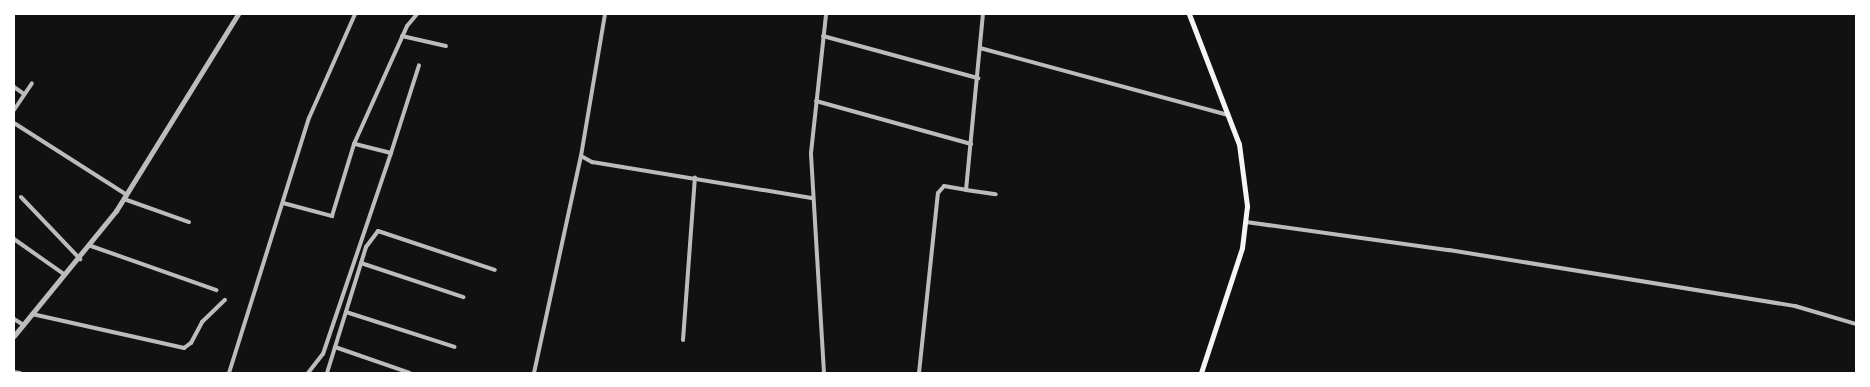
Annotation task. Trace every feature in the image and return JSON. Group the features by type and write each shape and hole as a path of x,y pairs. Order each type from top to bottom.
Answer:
{"main road":[{"path":"1189,14 1239,144 1246,222 1234,275 1201,373"}],"street":[{"path":"14,336 22,324 91,246 125,197 238,14"},
{"path":"229,373 309,118 355,14"},
{"path":"283,203 332,216 354,144 402,36 417,14"},
{"path":"534,373 581,156 605,14"},
{"path":"824,373 811,153 826,14"},
{"path":"966,190 983,14"},
{"path":"402,36 446,46"},
{"path":"823,36 978,78"},
{"path":"980,48 1228,115"},
{"path":"308,373 323,354 419,65"},
{"path":"14,110 32,83"},
{"path":"14,87 24,94"},
{"path":"816,101 971,144"},
{"path":"14,123 125,197 189,222"},
{"path":"354,144 391,153"},
{"path":"581,156 592,162 695,177 813,198"},
{"path":"683,340 695,177"},
{"path":"920,373 938,193 944,186 996,194"},
{"path":"21,198 80,259"},
{"path":"1246,222 1449,250 1795,306 1856,324"},
{"path":"327,373 366,247 378,231 494,270"},
{"path":"14,239 65,275"},
{"path":"91,246 216,290"},
{"path":"361,263 463,297"},
{"path":"32,314 184,348 191,343 202,322 225,300"},
{"path":"346,312 455,347"},
{"path":"14,319 22,324"},
{"path":"335,347 410,373"},
{"path":"14,372 20,373"}]}
